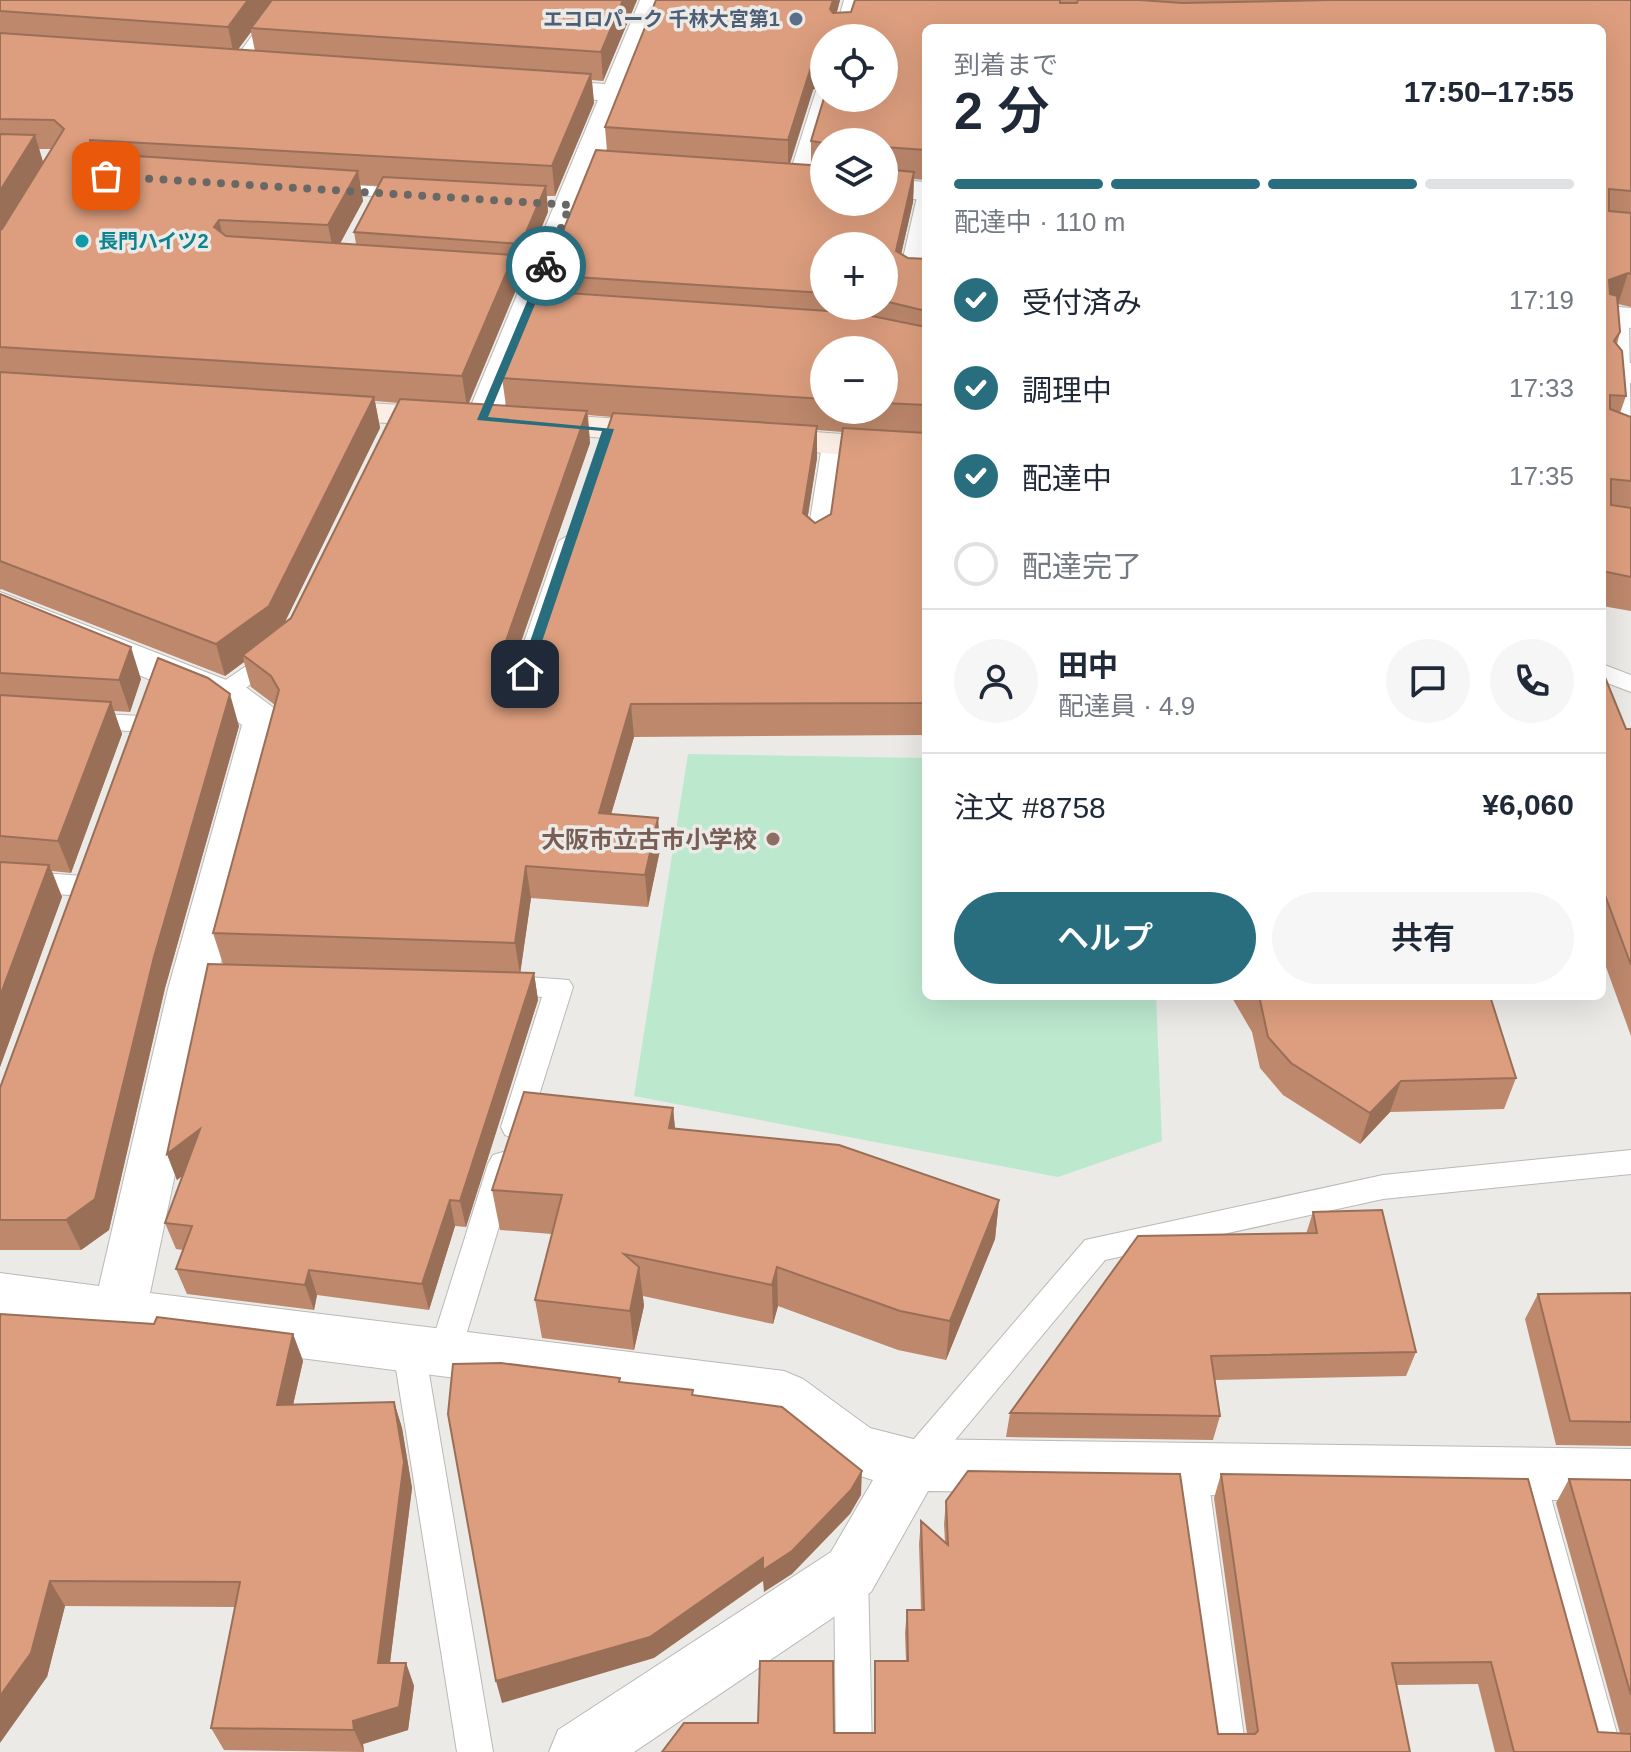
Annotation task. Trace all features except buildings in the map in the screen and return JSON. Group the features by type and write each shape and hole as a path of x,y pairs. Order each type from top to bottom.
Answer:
{"main road":[{"path":"292,409 393,430 482,420 604,443 713,436 922,451"}],"street":[{"path":"482,420 534,314 534,278 562,205 601,168 616,93 653,0"},
{"path":"854,0 871,1"},
{"path":"206,64 269,68"},
{"path":"505,85 616,93"},
{"path":"766,180 810,183"},
{"path":"898,189 922,191"},
{"path":"0,604 222,694 264,721 210,978 120,1310"},
{"path":"0,1296 426,1353 784,1396 855,1450 913,1465 1528,1476 1631,1475"},
{"path":"580,1752 851,1572 913,1465"}],"lane":[{"path":"238,66 286,0"},
{"path":"846,24 854,0"},
{"path":"304,187 428,195"},
{"path":"367,216 380,192"},
{"path":"922,214 907,280 922,281"},
{"path":"1606,436 1631,441 1628,373 1617,317"},
{"path":"817,545 832,445"},
{"path":"525,674 579,515"},
{"path":"222,694 288,644 295,630"},
{"path":"131,753 160,670"},
{"path":"1606,674 1631,684"},
{"path":"63,719 141,724"},
{"path":"73,914 94,856"},
{"path":"0,880 84,886"},
{"path":"475,1752 426,1353 559,987 480,985"},
{"path":"913,1465 1096,1249 1383,1187 1631,1162"},
{"path":"1190,1469 1228,1752"},
{"path":"1528,1476 1604,1752"},
{"path":"851,1572 854,1752"}],"green space":[{"path":"688,754 922,758 922,1000 1156,1000 1162,1141 1058,1177 634,1096"}],"way so far":[{"path":"106,176 570,205 546,266"}],"place":[{"name":"エコロパーク 千林大宮第1","path":"796,19"},
{"name":"長門ハイツ2","path":"82,241"},
{"name":"大阪市立古市小学校","path":"773,839"}],"route":[{"path":"525,674 608,429 482,420 546,266"}]}
